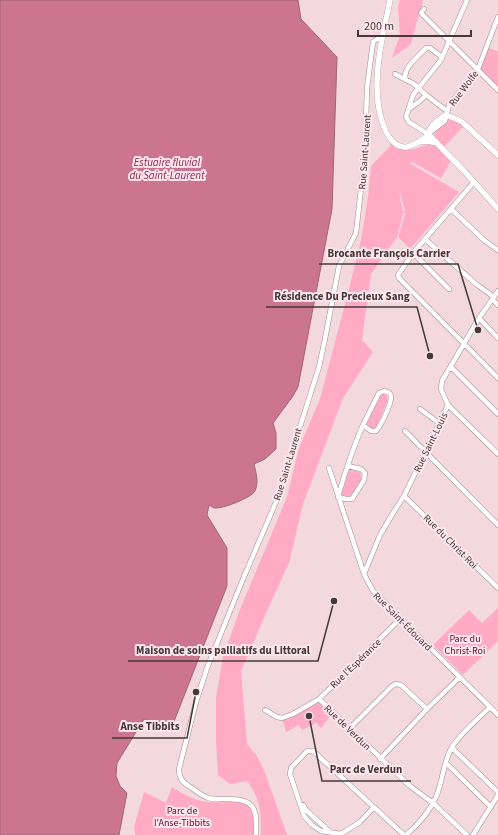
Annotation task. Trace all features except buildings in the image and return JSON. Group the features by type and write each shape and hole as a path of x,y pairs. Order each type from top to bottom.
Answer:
{"main road":[{"path":"390,0 378,62 377,81 378,103 383,124 393,142 399,146 407,147 417,142 428,134 446,113 460,121 498,155"},
{"path":"428,134 498,209"},
{"path":"417,142 427,141 438,144"}],"street":[{"path":"428,134 406,117 413,96 442,57 467,0"},
{"path":"424,9 421,13 498,90"},
{"name":"Rue Wolfe","path":"446,113 449,105 478,69 498,17"},
{"name":"Rue Saint-Laurent","path":"256,835 256,818 250,805 246,801 239,799 207,798 182,781 179,776 179,769 196,702 207,668 276,502 318,367 326,336 339,266 356,233 365,154 367,88 370,60 373,42 377,39 382,40"},
{"path":"406,80 405,75 407,70 426,48 430,48 442,57"},
{"path":"395,74 418,88 446,113"},
{"path":"410,108 420,102 426,95"},
{"path":"474,182 413,253 398,275 399,278 498,378"},
{"path":"451,209 485,241 498,250"},
{"path":"425,239 493,298 498,305"},
{"path":"413,253 449,289"},
{"name":"Rue Saint-Louis","path":"364,574 380,536 392,513 404,496 448,404 441,389 442,381 479,318 498,291"},
{"path":"479,318 498,338"},
{"path":"451,367 498,414"},
{"path":"348,466 361,469 364,474 364,480 352,499 338,497 354,446 364,425 379,394 384,391 388,392 391,398 380,426 376,431 371,431 364,425"},
{"path":"448,404 498,454"},
{"path":"420,409 439,423"},
{"path":"405,431 498,525"},
{"name":"Rue Saint-Édouard","path":"329,468 364,574 373,591 498,715"},
{"name":"Rue du Christ-Roi","path":"404,496 498,588"},
{"name":"Rue l'Espérance","path":"265,710 277,717 282,718 293,714 319,699 400,619"},
{"path":"380,759 427,709 460,677"},
{"path":"350,728 392,686 396,684 401,685 427,709"},
{"name":"Rue de Verdun","path":"319,699 380,759 410,786 433,802 467,835"},
{"path":"374,806 360,822 341,834 321,831 312,825 304,816 290,774 291,768 307,751 312,751 374,806 405,835 419,824 431,808 452,748 460,737 490,707"},
{"path":"452,748 498,792"},
{"path":"446,763 491,807"},
{"path":"479,835 474,833 498,795"},
{"path":"299,800 306,810 332,833"}],"green space":[{"path":"400,0 423,0 421,6 424,9 419,13 411,44 392,58 400,35 398,6"},
{"path":"488,48 498,51 498,90 478,69"},
{"path":"449,117 464,126 444,147 434,135 446,123"},
{"path":"392,144 402,150 415,149 429,144 435,145 451,161 441,178 410,161 411,164 459,192 410,249 398,237 405,214 403,211 405,211 398,186 403,213 397,237 371,274 362,340 373,352 343,398 303,504 289,563 241,671 247,744 257,756 264,770 287,835 261,835 261,820 258,800 247,781 230,784 218,775 216,698 223,657 239,612 287,497 299,448 320,399 361,240 371,166"},
{"path":"383,393 387,396 388,400 377,425 374,429 372,429 367,425 367,423"},
{"path":"351,470 360,472 360,484 352,495 344,497 341,492 347,473"},
{"name":"Parc du Christ-Roi","path":"498,608 498,641 463,675 433,645 469,610 482,623"},
{"path":"319,699 333,713 321,728 316,723 302,730 299,725 286,732 282,718"},
{"name":"Parc de l'Anse-Tibbits","path":"172,787 186,796 202,801 232,802 247,805 254,820 254,835 135,835 134,827 144,792 166,803"}],"water":[{"name":"Estuaire fluvial du Saint-Laurent","path":"0,0 298,0 301,19 337,57 332,209 298,387 273,423 276,433 276,449 265,459 254,464 257,481 255,491 248,497 224,507 214,508 209,505 207,515 227,548 227,586 173,724 169,728 162,729 144,719 117,763 116,776 120,786 127,793 119,835 0,835"}],"place":[{"name":"Brocante François Carrier","path":"478,330"},
{"name":"Résidence Du Precieux Sang","path":"430,356"},
{"name":"Maison de soins palliatifs du Littoral","path":"334,601"},
{"name":"Anse Tibbits","path":"196,692"},
{"name":"Parc de Verdun","path":"309,716"}]}
